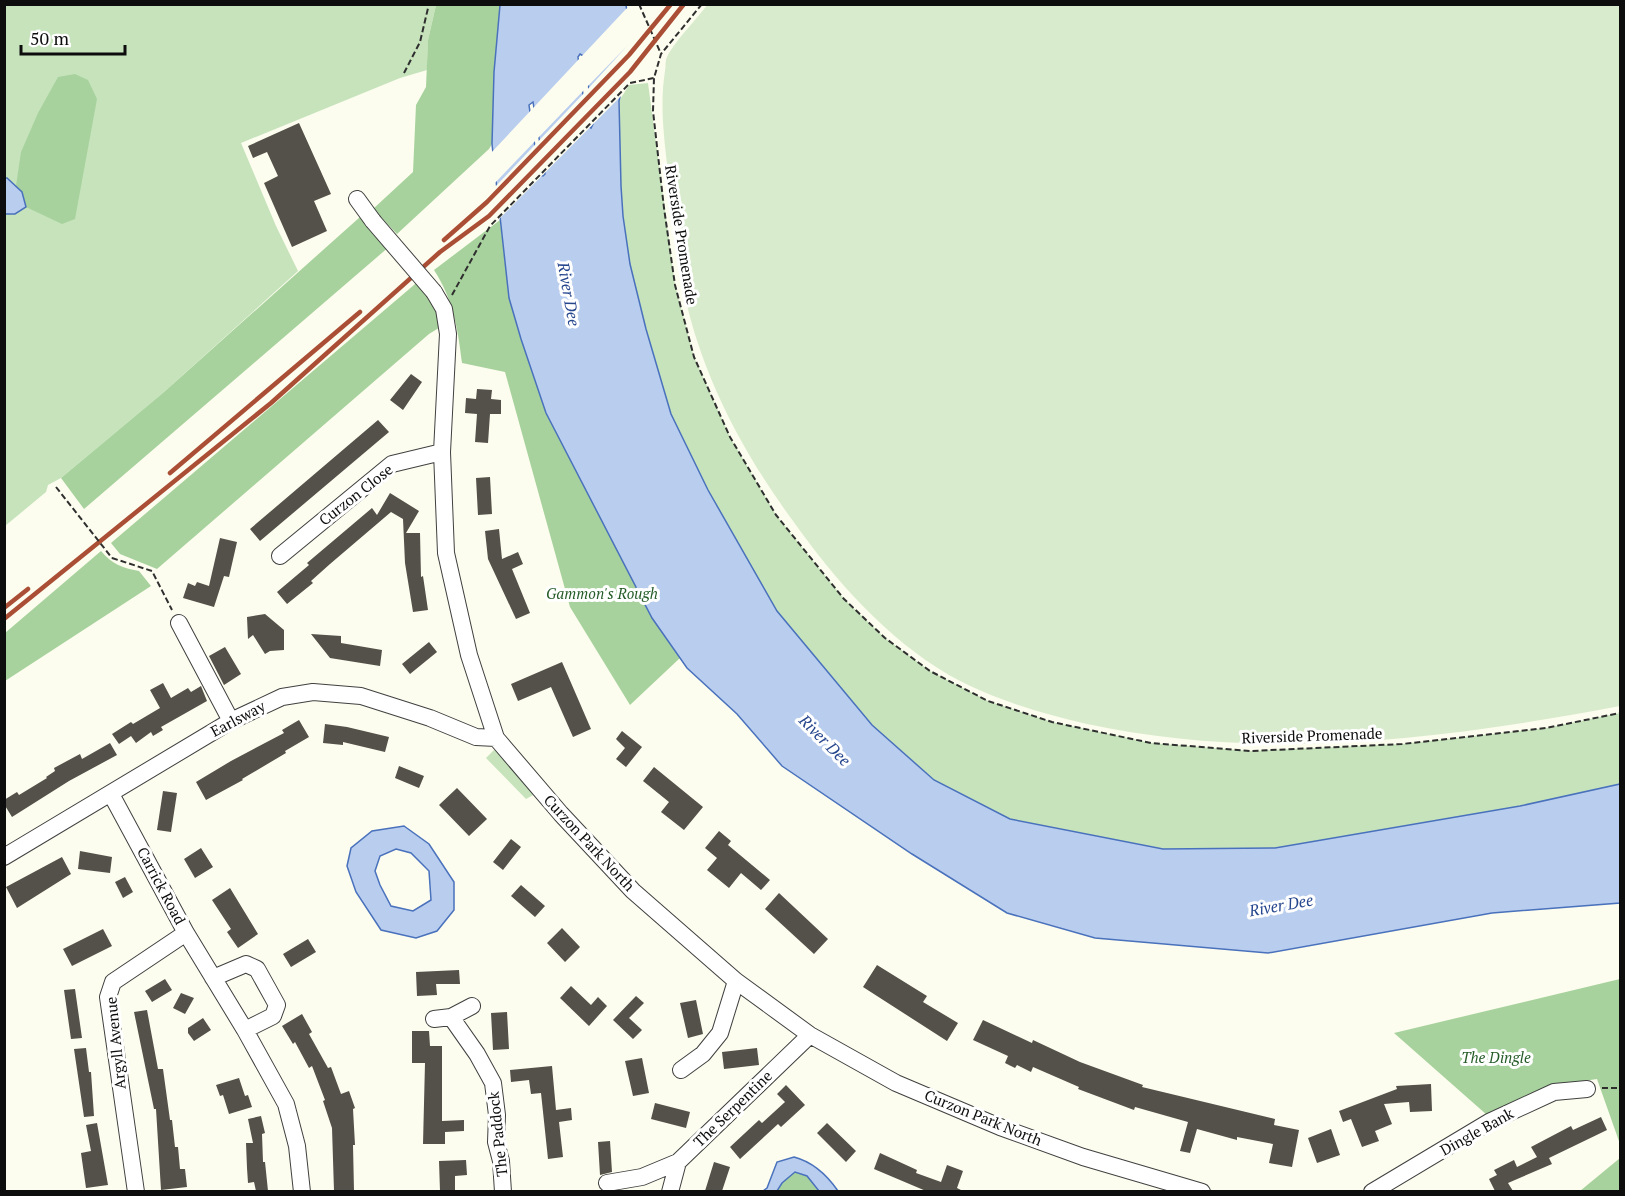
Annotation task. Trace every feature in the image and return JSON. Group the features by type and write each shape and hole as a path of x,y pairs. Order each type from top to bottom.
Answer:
{"street":[{"name":"Curzon Park North","path":"357,199 434,292 444,309 448,334 442,452 446,553 469,655 496,738 561,814 633,891 736,981 810,1035 896,1083 1000,1127 1083,1157 1202,1191"},
{"name":"Curzon Close","path":"280,556 392,464 442,452"},
{"path":"179,623 231,721"},
{"name":"Earlsway","path":"4,857 231,721 282,697 313,692 361,696 430,718 476,737 496,738"},
{"name":"Carrick Road","path":"111,794 186,933 245,1030 286,1104 297,1146 302,1191"},
{"name":"Argyll Avenue","path":"136,1191 108,997 113,982 186,933"},
{"path":"213,978 246,964 257,969 277,1005 273,1016 245,1030"},
{"path":"681,1070 703,1054 720,1033 736,981"},
{"path":"434,1019 452,1017 472,1006"},
{"name":"The Paddock","path":"452,1017 493,1083 497,1115 496,1142 501,1161 503,1191"},
{"name":"The Serpentine","path":"678,1162 810,1035"},
{"name":"Dingle Bank","path":"1372,1191 1489,1122 1554,1092 1587,1089"},
{"path":"607,1183 642,1178 678,1162"},
{"path":"670,1191 678,1162"}],"path":[{"path":"404,73 420,42 429,4"},
{"path":"639,4 661,54 702,4"},
{"name":"Riverside Promenade","path":"661,54 654,78 653,111 675,285 694,357 729,437 776,515 844,599 885,638 930,671 988,701 1052,722 1150,742 1251,751 1402,744 1546,728 1620,713"},
{"path":"444,309 490,226 630,83 654,78"},
{"path":"56,488 112,558 152,571 179,623"},
{"path":"1612,1088 1620,1086"}],"green space":[{"path":"708,4 1620,5 1620,706 1488,728 1421,736 1354,742 1287,744 1220,742 1153,735 1087,724 1034,710 965,684 904,644 844,586 809,543 774,493 738,435 709,374 697,342 679,264 664,140 663,85 667,57"},
{"path":"5,5 436,5 428,40 427,70 400,78 241,143 298,271 164,392 61,478 48,485 46,492 5,526"},
{"path":"436,5 500,5 494,72 492,144 397,234 373,209 413,172 416,105 426,87 428,40"},
{"path":"75,74 88,80 97,99 75,219 62,224 26,207 22,192 16,186 21,152 38,113 58,77"},
{"path":"648,83 675,285 694,357 730,437 776,515 844,599 885,638 930,671 988,701 1052,722 1151,743 1251,751 1402,744 1546,728 1620,713 1620,784 1520,806 1275,848 1163,849 1010,819 934,780 872,725 777,611 708,490 671,414 630,264 623,216 619,101 629,85"},
{"path":"360,217 390,246 84,509 61,478 164,392"},
{"name":"Gammon's Rough","path":"500,220 509,298 546,413 652,618 680,658 630,705 570,607 505,372 462,363 454,315 446,292 434,270"},
{"path":"421,279 442,305 442,326 429,334 157,569 120,554 111,543"},
{"path":"101,551 118,565 139,571 151,586 5,681 5,633"},
{"path":"494,750 509,758 535,794 526,799 486,758"},
{"name":"The Dingle","path":"1620,979 1620,1144 1597,1079 1550,1086 1487,1115 1394,1033"},
{"path":"1620,1158 1620,1191 1580,1191"},
{"path":"794,1172 807,1176 819,1191 777,1192 782,1183"}],"water":[{"name":"River Dee","path":"500,5 626,5 632,45 619,101 623,216 630,264 671,414 708,490 777,611 872,725 934,780 1010,819 1163,849 1275,848 1520,806 1620,784 1620,903 1492,913 1268,953 1095,938 1007,913 912,854 782,766 737,714 687,668 652,618 546,413 509,298 492,144 494,72","holes":["580,54 585,57 593,124 591,128 587,125 578,57","533,102 545,174 543,176 539,175 529,105"]},
{"path":"4,178 7,178 22,192 26,207 15,214 5,214"},
{"path":"404,826 429,844 454,882 454,910 437,931 416,938 381,930 356,892 347,866 351,848 372,831","holes":["396,849 411,853 429,871 431,900 413,911 391,906 375,871 380,856"]},
{"path":"794,1157 819,1170 838,1191 819,1191 807,1176 795,1172 782,1183 777,1191 763,1191 767,1188 777,1162"}],"pier":[{"path":"629,7 635,45 624,93 497,221 494,188 628,45 586,88 581,58 585,89 493,185 490,154"}],"building":[{"path":"299,123 331,194 314,201 327,231 292,247 264,183 278,176 267,152 253,158 248,146"},
{"path":"411,374 422,382 403,410 390,400"},
{"path":"477,389 492,390 491,399 501,400 501,414 490,414 488,443 475,442 477,414 465,413 466,398 476,399"},
{"path":"378,420 389,432 260,541 250,529"},
{"path":"490,477 492,514 478,515 476,478"},
{"path":"390,493 419,511 406,533 420,533 421,577 423,576 428,610 413,612 405,563 403,519 391,512 287,604 277,592 309,565 307,563 372,508 377,515"},
{"path":"499,529 502,559 518,552 523,564 512,569 530,613 516,619 488,559 485,531"},
{"path":"220,538 237,542 229,577 224,576 214,607 183,598 188,583 195,586 197,582 209,586"},
{"path":"265,614 284,630 284,650 270,651 265,654 253,635 248,639 247,617"},
{"path":"311,634 341,636 341,643 382,650 380,666 330,658"},
{"path":"429,642 437,652 410,674 402,664"},
{"path":"225,647 241,674 224,685 209,656"},
{"path":"562,662 591,729 573,737 551,687 518,701 511,684"},
{"path":"163,683 171,698 188,688 191,692 201,686 207,701 161,727 163,730 153,736 151,732 136,743 131,736 119,744 112,734 160,708 150,690"},
{"path":"299,720 309,737 243,780 206,800 196,782 284,733 282,730"},
{"path":"325,724 389,737 385,752 343,742 343,745 323,743"},
{"path":"622,731 642,747 626,767 616,759 625,748 616,739"},
{"path":"110,743 117,755 69,781 12,817 4,800 17,792 19,795 47,778 55,771 54,768 80,754 82,759"},
{"path":"399,766 424,776 419,788 395,778"},
{"path":"654,767 703,807 684,830 661,812 669,802 643,781"},
{"path":"457,788 487,819 469,836 439,805"},
{"path":"163,791 177,793 171,832 157,830"},
{"path":"719,831 731,841 728,845 770,880 761,890 741,873 729,888 707,870 717,858 705,848"},
{"path":"511,839 521,847 503,870 493,862"},
{"path":"201,848 213,867 195,878 184,859"},
{"path":"80,851 112,857 110,873 78,869"},
{"path":"62,857 71,874 17,908 6,887"},
{"path":"125,877 133,892 123,898 115,882"},
{"path":"521,885 545,906 535,917 511,896"},
{"path":"230,888 258,934 238,948 227,932 231,929 212,900"},
{"path":"779,893 828,939 814,954 765,909"},
{"path":"562,928 580,947 565,962 547,943"},
{"path":"103,929 112,946 72,966 63,949"},
{"path":"308,939 316,952 291,967 283,954"},
{"path":"877,965 927,996 923,1002 958,1023 947,1041 863,987"},
{"path":"459,970 460,984 436,984 437,995 417,996 416,972"},
{"path":"165,979 172,990 152,1002 145,991"},
{"path":"571,986 591,1005 598,997 607,1006 589,1026 560,998"},
{"path":"75,989 82,1038 71,1039 64,990"},
{"path":"181,993 194,998 185,1014 173,1008"},
{"path":"636,996 644,1003 629,1018 642,1030 633,1039 613,1020"},
{"path":"696,1000 703,1034 688,1038 680,1003"},
{"path":"147,1010 158,1069 163,1069 175,1147 178,1147 180,1169 185,1169 187,1187 161,1190 156,1109 154,1109 134,1012"},
{"path":"507,1012 509,1049 493,1050 491,1013"},
{"path":"302,1014 312,1032 309,1034 328,1068 331,1067 341,1094 349,1091 355,1108 353,1109 354,1191 334,1191 332,1128 323,1101 325,1100 312,1066 309,1068 295,1042 293,1044 282,1026"},
{"path":"203,1018 211,1030 194,1041 188,1033 188,1028"},
{"path":"983,1020 1032,1043 1033,1040 1080,1062 1143,1085 1142,1087 1275,1119 1274,1125 1299,1130 1292,1167 1269,1163 1273,1144 1237,1137 1237,1140 1197,1129 1190,1153 1180,1151 1188,1122 1135,1107 1134,1110 1078,1089 1079,1087 1033,1067 1031,1072 1017,1065 1015,1068 1005,1063 1008,1056 973,1040"},
{"path":"412,1031 429,1031 430,1046 442,1046 442,1121 464,1120 464,1131 445,1132 445,1144 423,1144 425,1063 412,1063"},
{"path":"86,1048 89,1072 91,1072 94,1116 84,1117 74,1049"},
{"path":"757,1048 759,1065 724,1069 722,1052"},
{"path":"642,1058 649,1093 633,1096 625,1061"},
{"path":"552,1066 556,1110 571,1108 572,1120 559,1122 563,1157 548,1159 541,1093 531,1094 529,1080 511,1082 510,1070"},
{"path":"239,1078 245,1096 248,1095 252,1107 229,1114 223,1095 220,1096 216,1085"},
{"path":"1431,1084 1432,1111 1410,1112 1409,1102 1384,1104 1392,1124 1375,1131 1379,1141 1362,1147 1351,1119 1343,1122 1339,1111 1397,1089 1396,1086"},
{"path":"786,1085 805,1105 781,1127 778,1124 740,1159 730,1147 759,1120 762,1123 785,1102 777,1094"},
{"path":"655,1103 690,1112 686,1128 651,1119"},
{"path":"261,1116 265,1133 262,1134 263,1162 265,1162 268,1191 256,1191 254,1182 248,1183 246,1143 253,1143 248,1119"},
{"path":"1601,1117 1607,1130 1549,1158 1552,1164 1508,1183 1513,1191 1495,1191 1489,1179 1497,1175 1494,1170 1514,1160 1517,1167 1537,1157 1531,1147 1571,1126 1573,1130"},
{"path":"97,1123 108,1185 86,1188 81,1153 91,1151 86,1125"},
{"path":"827,1123 856,1151 846,1162 817,1133"},
{"path":"1331,1129 1340,1155 1317,1163 1308,1138"},
{"path":"610,1141 612,1172 600,1175 598,1142"},
{"path":"880,1153 917,1170 916,1173 941,1182 947,1165 963,1171 957,1188 963,1191 926,1191 874,1169"},
{"path":"466,1160 467,1175 455,1176 455,1191 440,1191 439,1161"},
{"path":"714,1162 730,1167 722,1191 705,1191"}],"railway":[{"path":"444,240 487,202 629,55 671,4"},
{"path":"4,619 271,403 440,252 489,216 630,72 684,4"},
{"path":"170,473 360,312"},
{"path":"4,608 28,589"}]}
